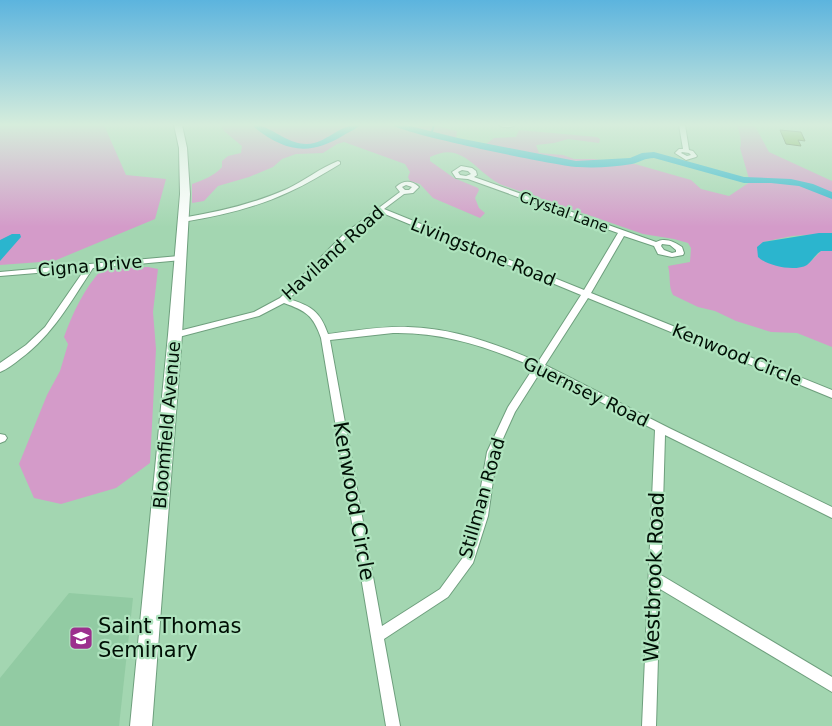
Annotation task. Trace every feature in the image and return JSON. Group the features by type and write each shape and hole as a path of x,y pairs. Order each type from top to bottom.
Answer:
{"main road":[{"name":"Bloomfield Avenue","path":"140,726 175,335 185,175 184,159"}],"street":[{"path":"182,220 270,198 338,163"},
{"name":"Crystal Lane","path":"470,178 657,245"},
{"name":"Haviland Road","path":"175,335 256,314 283,300 332,249 402,192"},
{"name":"Livingstone Road","path":"380,210 586,294"},
{"name":"Stillman Road","path":"378,636 444,593 469,559 482,516 492,452 511,410 586,294 622,233"},
{"name":"Cigna Drive","path":"0,274 179,258"},
{"path":"0,368 26,351 42,335 90,267"},
{"name":"Kenwood Circle","path":"586,294 832,394"},
{"name":"Kenwood Circle","path":"283,300 306,308 316,315 325,338 393,726"},
{"name":"Guernsey Road","path":"325,338 399,329 432,331 471,340 540,366 832,513"},
{"name":"Westbrook Road","path":"649,726 660,428"},
{"path":"654,578 832,685"}],"shaded area":[{"path":"0,159 119,159 126,175 166,179 155,219 54,261 0,265"},
{"path":"225,159 282,159 273,167 249,177 218,186 204,201 192,203 192,184 215,173 222,167 222,161"},
{"path":"391,159 430,159 430,161 454,178 478,188 479,190 475,198 479,208 485,213 480,218 433,198 420,184 410,181 408,177 410,172 405,164"},
{"path":"466,159 593,159 635,164 691,180 701,189 729,196 750,182 743,159 784,159 832,181 832,233 792,236 763,242 808,264 821,251 832,251 832,347 797,333 771,332 736,321 715,311 698,307 673,295 668,266 690,262 691,248 688,243 643,234 502,185"},
{"path":"148,267 158,269 153,312 156,349 150,463 116,488 61,504 34,498 19,464 47,395 60,371 68,344 64,337 75,310 84,293 102,269"},
{"name":"Saint Thomas Seminary","path":"69,593 133,598 119,726 0,726 0,678"}],"water":[{"path":"819,233 832,233 832,251 821,251 807,265 802,267 781,267 768,263 758,257 757,247 763,242"},
{"path":"12,234 20,234 21,237 0,261 0,240"}],"waterway":[{"path":"550,159 576,164 605,164 637,159"},
{"path":"668,159 744,180 762,179 800,184 818,189 832,196"}],"place":[{"name":"Saint Thomas Seminary","path":"81,638"}]}
